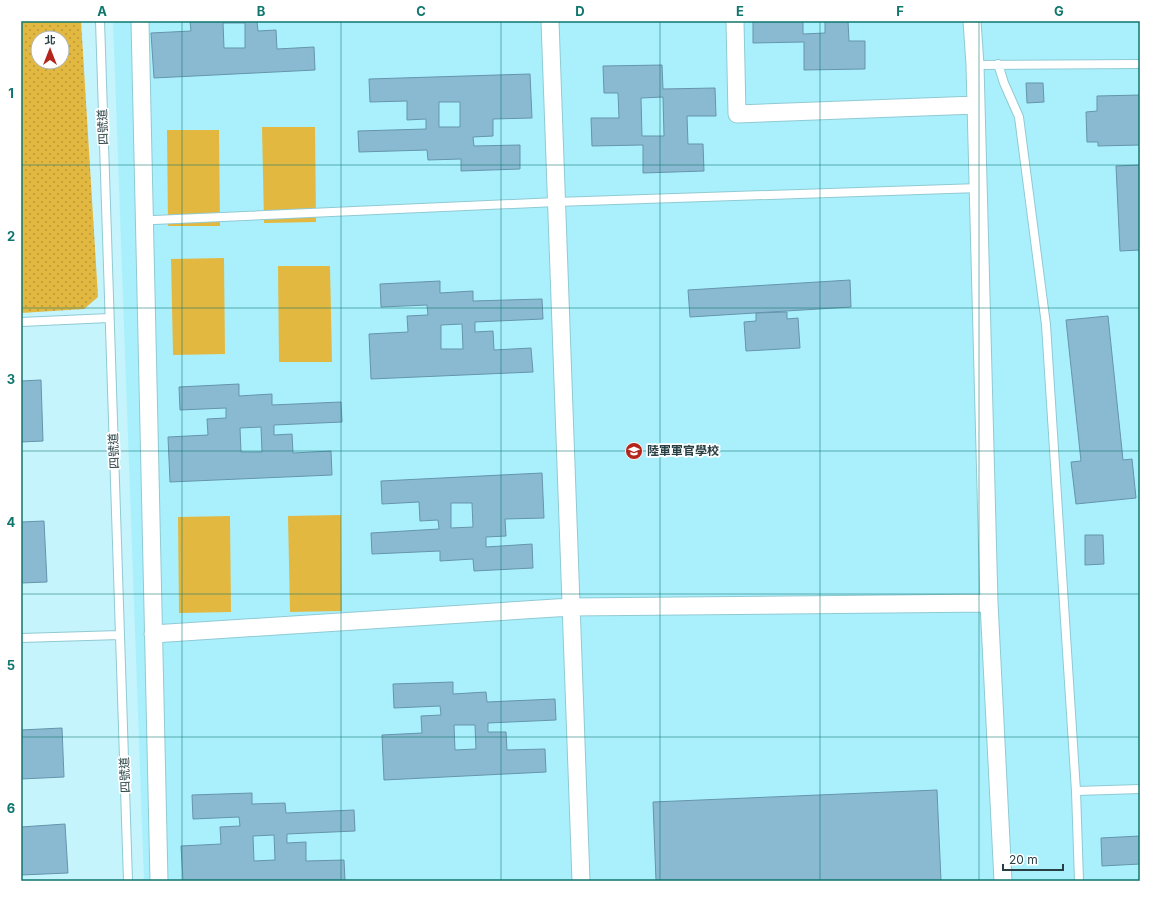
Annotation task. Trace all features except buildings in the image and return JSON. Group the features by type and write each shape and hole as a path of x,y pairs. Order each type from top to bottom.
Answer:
{"street":[{"path":"140,21 159,881"},
{"path":"550,21 581,881"},
{"path":"735,21 737,114 976,105"},
{"path":"972,21 979,188 989,603 1003,881"},
{"path":"153,634 571,607 989,603"}],"lane":[{"name":"四號道","path":"100,21 128,881"},
{"path":"998,64 1019,117 1046,325 1076,791 1079,881"},
{"path":"975,65 1140,64"},
{"path":"154,220 556,202 979,188"},
{"path":"21,322 110,318"},
{"path":"21,638 120,635"},
{"path":"1076,791 1140,789"}],"shaded area":[{"path":"21,21 81,21 98,297 84,309 21,313"},
{"name":"陸軍軍官學校","path":"113,21 1140,21 1140,881 144,881"},
{"path":"262,127 315,127 316,222 264,223"},
{"path":"167,130 219,130 220,226 168,226"},
{"path":"224,258 225,354 173,355 171,259"},
{"path":"278,266 330,266 332,362 279,362"},
{"path":"341,515 342,611 290,612 288,516"},
{"path":"230,516 231,612 179,613 178,517"}],"place":[{"name":"陸軍軍官學校","path":"634,451"}]}
